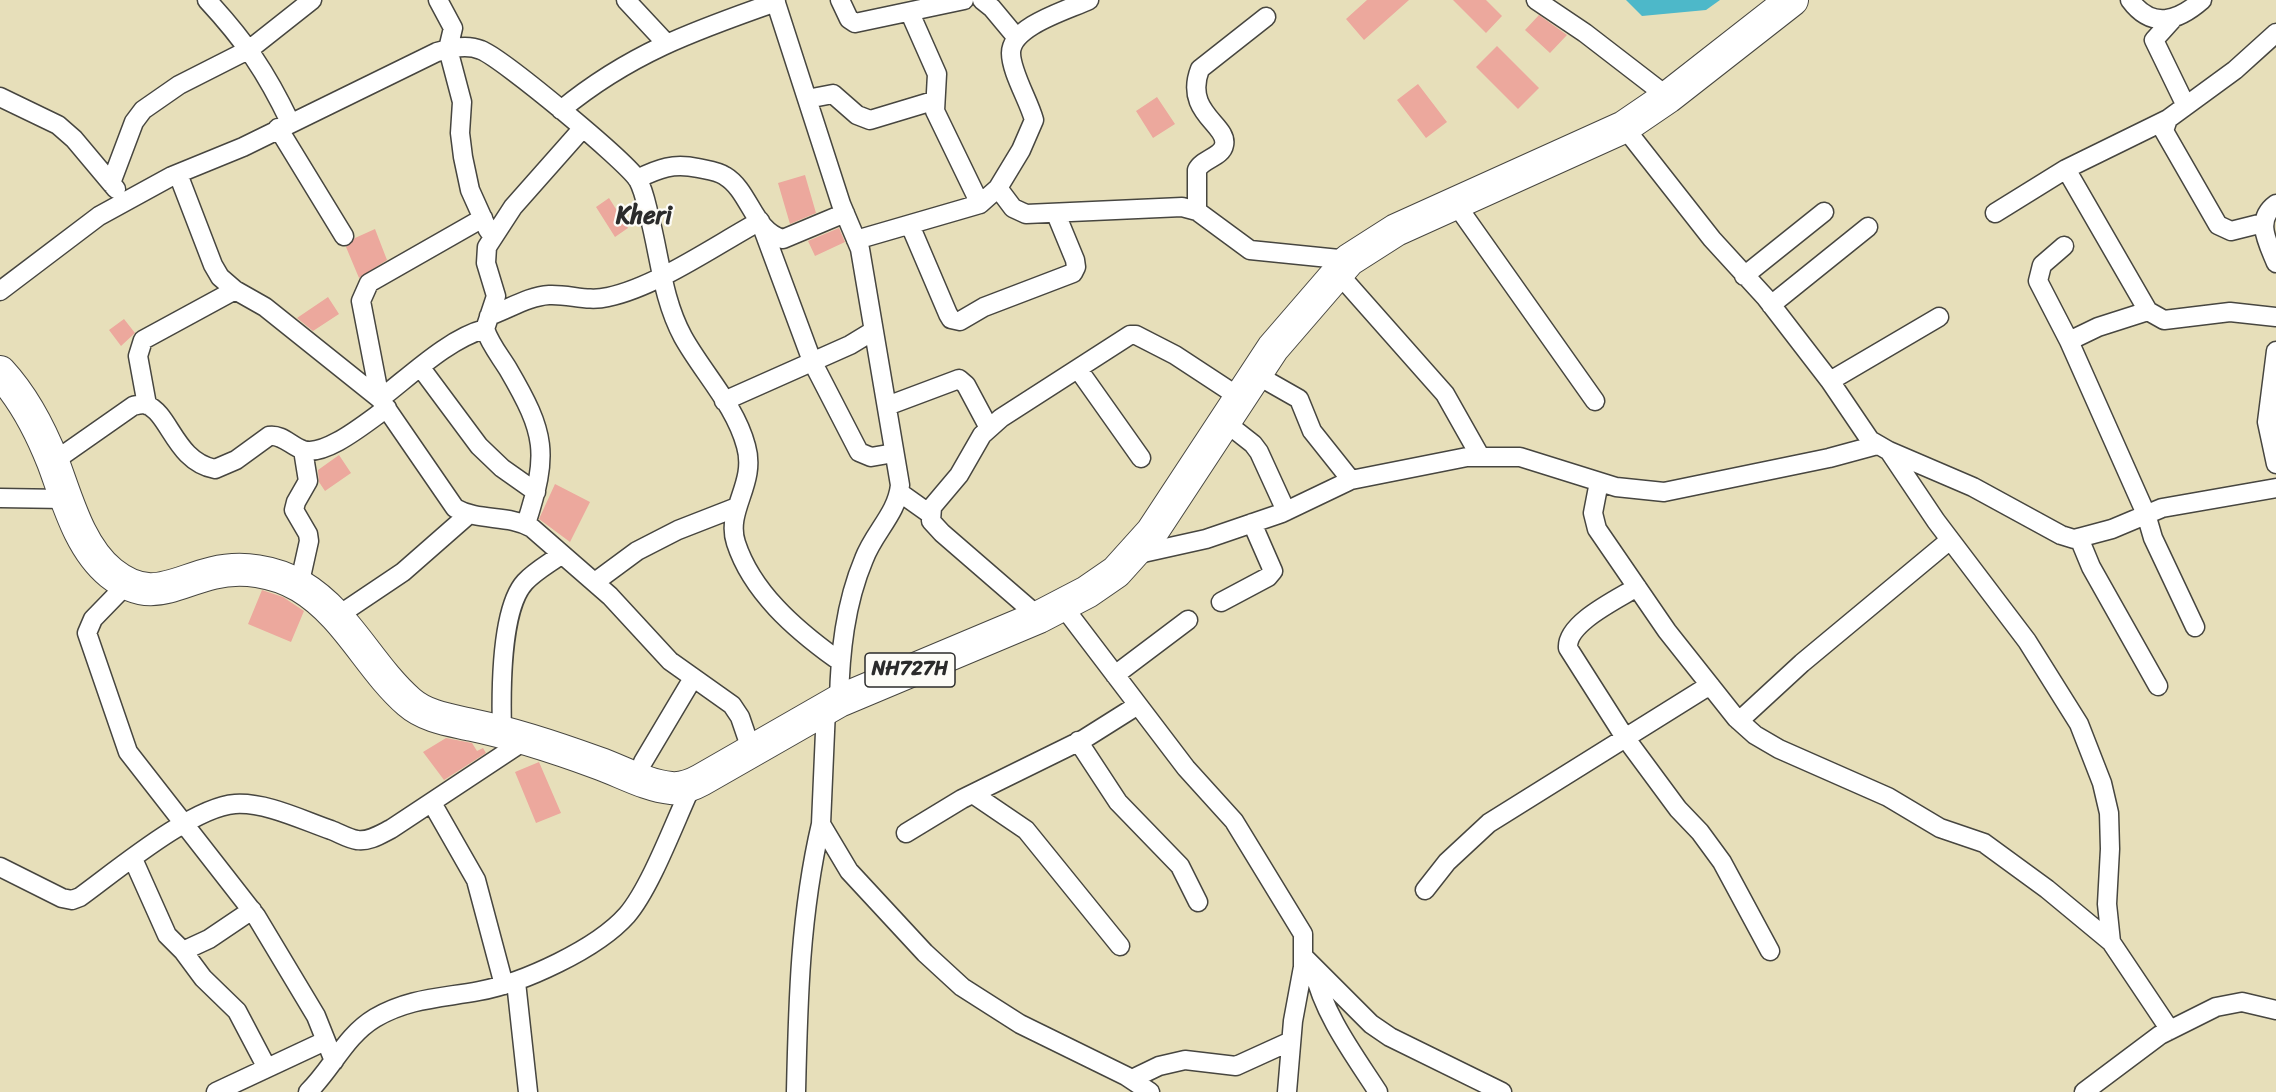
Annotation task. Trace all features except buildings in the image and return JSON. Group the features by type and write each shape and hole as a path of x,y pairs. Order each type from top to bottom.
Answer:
{"highway":[{"name":"NH727H","path":"0,372 34,419 53,462 65,499 96,557 127,584 143,590 160,591 212,573 251,569 299,586 336,617 410,703 426,713 514,736 657,785 670,788 692,785 832,705 1050,611 1116,572 1152,532 1240,398 1343,266 1396,230 1624,127 1668,97 1792,0"}],"street":[{"path":"207,0 250,49 266,73 284,125 344,236"},
{"path":"111,183 134,122 143,110 179,85 250,49 312,0"},
{"path":"626,0 666,43"},
{"path":"840,0 849,19 855,23 964,0"},
{"path":"982,0 992,8 1017,38"},
{"path":"856,240 980,204 998,188 1021,150 1034,120 1011,53 1017,38 1029,27 1089,0"},
{"path":"1536,0 1585,33 1668,97"},
{"path":"2130,0 2149,16 2172,20"},
{"path":"2186,106 2154,40 2172,20 2185,15 2202,0"},
{"path":"561,110 594,82 624,64 666,43 775,1 856,240 887,406 899,492 893,511 864,558 850,598 832,705 821,824 809,874 803,922 796,1092"},
{"path":"448,4 453,28 448,48 462,102 460,133 463,157 470,190 492,238"},
{"path":"910,13 937,74 933,101 942,128 980,204"},
{"path":"1197,212 1199,165 1222,150 1225,144 1222,134 1197,101 1197,77 1200,69 1266,17"},
{"path":"1995,213 2066,169 2169,119 2235,70 2276,33"},
{"path":"0,291 99,216 178,174 448,48 473,47 485,51 561,110 637,179 652,226 661,275 672,313 683,338 724,401 746,445 750,464 748,482 737,507 735,542 749,570 789,623 835,658 841,660"},
{"path":"807,99 833,94 857,115 870,120 933,101"},
{"path":"0,97 58,125 74,139 126,201"},
{"path":"2169,119 2164,125 2166,138 2218,225 2231,231 2263,223"},
{"path":"1624,127 1680,200 1771,306 1830,381 1866,436 1883,448 1973,487 2061,535 2079,538 2112,529 2162,508 2276,488"},
{"path":"526,524 536,492 542,452 538,430 528,405 487,322 496,297 486,255 492,238 513,207 582,129"},
{"path":"637,179 664,166 677,165 725,176 732,182 759,221 775,237 783,239 845,213"},
{"path":"2066,169 2148,311 2164,320 2230,312 2276,317"},
{"path":"178,174 213,265 220,277 235,290 265,307 383,404 455,508 468,515 526,524 595,582 670,661 732,705 740,717 752,752"},
{"path":"998,188 1018,212 1026,214 1182,207 1197,212 1250,250 1343,266 1444,394 1480,456"},
{"path":"1455,203 1595,401"},
{"path":"2276,204 2266,214 2263,223 2276,263"},
{"path":"1743,276 1824,212"},
{"path":"910,225 948,314 951,319 960,321 984,308 1073,273 1076,267 1075,260 1056,214"},
{"path":"383,404 361,300 369,283 483,218"},
{"path":"235,290 143,340 138,356 147,405 157,414 181,449 208,468 223,468 274,435 303,450 325,449 383,404 421,368 487,322 538,296 559,295 585,300 609,297 661,275 759,221"},
{"path":"759,221 812,361 859,452 871,457 894,453"},
{"path":"1771,306 1868,226"},
{"path":"2064,246 2042,265 2037,275 2069,341 2146,514 2153,538 2195,627"},
{"path":"2069,341 2098,327 2148,311"},
{"path":"1830,381 1939,317"},
{"path":"724,401 873,331"},
{"path":"1351,480 1312,431 1299,399 1240,398 1175,355 1136,334 1125,336 990,428 982,435 959,475 932,507 930,514 931,520 942,533 1050,611 1115,675 1186,768 1246,837 1303,934 1308,962 1327,1010 1347,1046 1378,1092"},
{"path":"2274,455 2268,406 2276,351"},
{"path":"421,368 478,446 502,468 536,492"},
{"path":"1078,369 1141,458"},
{"path":"887,406 959,379 966,385 990,428"},
{"path":"1240,398 1253,444 1259,452 1286,511"},
{"path":"53,462 133,406 147,405"},
{"path":"1133,555 1206,539 1286,511 1351,480 1416,466 1480,456 1520,457 1599,482 1631,489 1664,492 1883,448"},
{"path":"1883,448 2027,641 2079,724 2102,783 2109,813 2107,904 2111,942"},
{"path":"299,586 309,541 308,534 294,510 294,505 308,481 303,450"},
{"path":"1599,482 1593,513 1594,521 1667,632 1739,721 1755,735 1779,749 1888,797 1940,828 1969,835 1984,843 2047,889 2111,942 2170,1030"},
{"path":"899,492 930,514"},
{"path":"0,498 65,499"},
{"path":"595,582 637,551 678,530 737,507"},
{"path":"336,617 403,572 468,515"},
{"path":"1221,602 1268,577 1273,571 1252,523"},
{"path":"2079,538 2091,567 2158,686"},
{"path":"1739,721 1802,663 1950,540"},
{"path":"0,867 62,898 72,900 80,897 182,825 222,806 236,804 254,806 292,816 357,840 370,839 391,830 432,803 514,736 503,663 518,593 526,582 562,554"},
{"path":"127,584 93,619 87,633 128,752 182,825 252,910 305,998 334,1060"},
{"path":"1637,587 1578,625 1567,640 1568,648 1624,736 1678,809 1716,853 1770,951"},
{"path":"1115,675 1188,620"},
{"path":"643,762 693,678"},
{"path":"1425,890 1447,862 1489,822 1624,736 1710,685"},
{"path":"906,833 973,794 1078,741 1138,705"},
{"path":"1078,741 1119,802 1147,835 1180,866 1198,902"},
{"path":"309,1092 325,1085 334,1060 354,1034 374,1018 402,1005 439,995 479,991 510,983 560,961 603,935 628,913 657,861 692,785"},
{"path":"973,794 1026,830 1120,946"},
{"path":"432,803 476,880 510,983 528,1092"},
{"path":"821,824 849,871 925,953 962,987 1020,1024 1132,1080 1150,1092"},
{"path":"134,859 167,935 204,978 237,1011 267,1068"},
{"path":"183,951 209,939 252,910"},
{"path":"1287,1092 1291,1041 1308,962"},
{"path":"1308,962 1364,1017 1390,1037 1502,1092"},
{"path":"2084,1092 2121,1062 2170,1030 2232,1002 2255,1004 2276,1010"},
{"path":"216,1092 325,1041"},
{"path":"1132,1080 1159,1066 1185,1060 1236,1066 1291,1041"}],"water":[{"path":"1626,0 1720,0 1706,10 1642,16"}],"district":[{"name":"Kheri","path":"644,217"}]}
